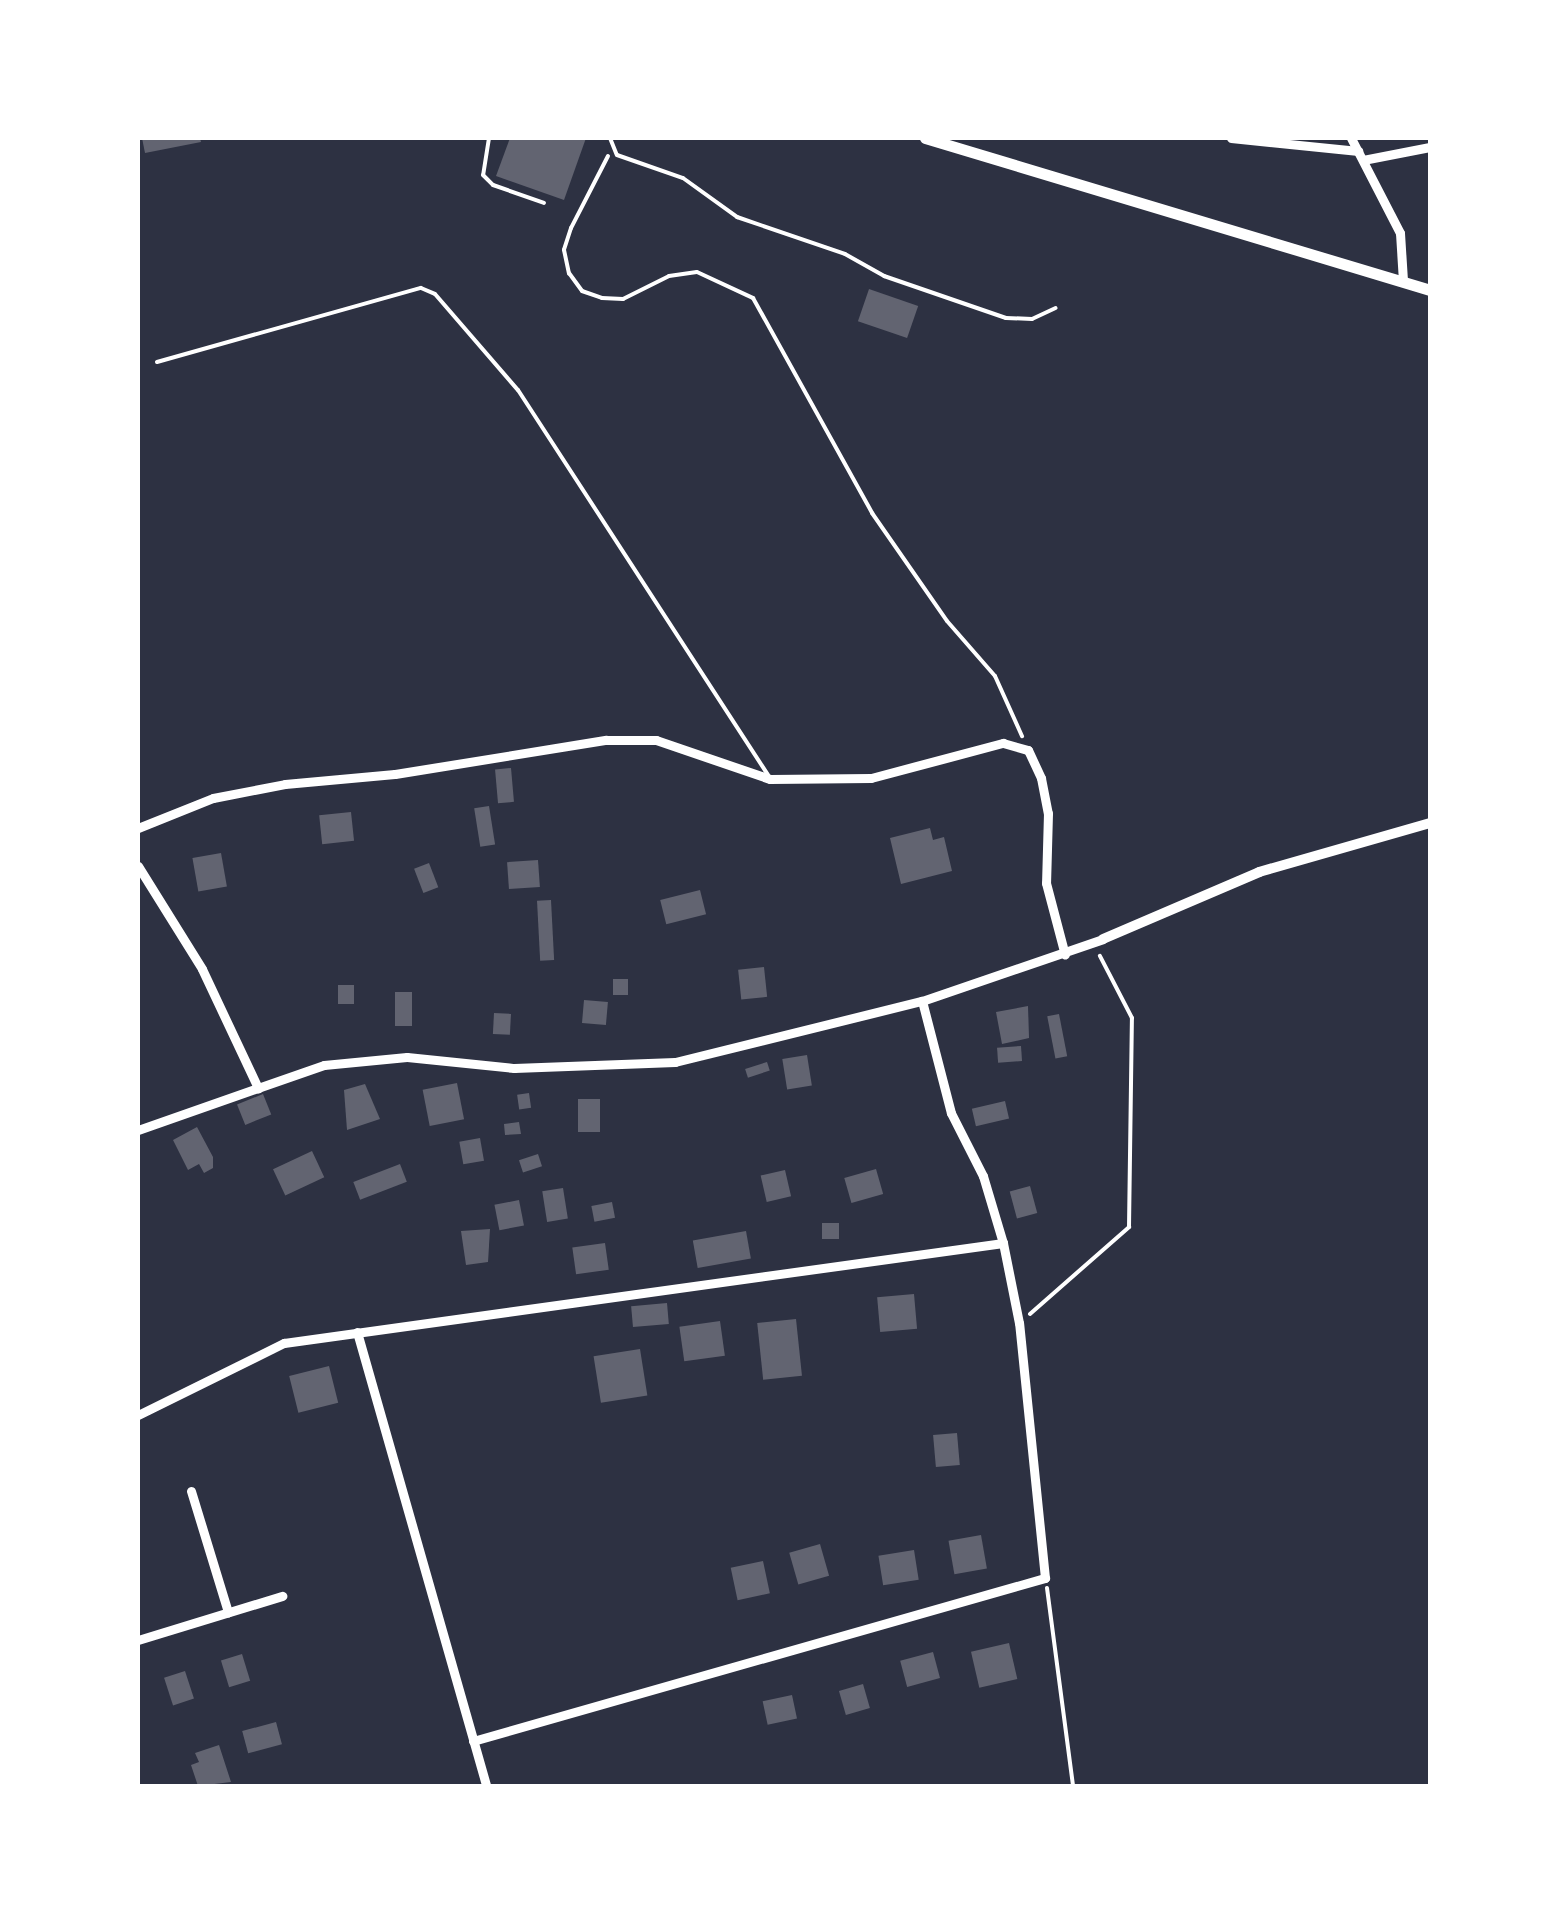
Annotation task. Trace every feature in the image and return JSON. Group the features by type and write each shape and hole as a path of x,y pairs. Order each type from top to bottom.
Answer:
{"main road":[{"path":"925,138 1430,290"}],"street":[{"path":"1231,138 1361,156 1430,147"},
{"path":"1351,138 1400,233 1403,281"},
{"path":"138,828 213,798 285,784 395,774 606,740 656,740 770,779 871,778 1003,743 1028,750 1048,813 1046,883 1065,955"},
{"path":"138,1130 324,1065 407,1057 514,1068 675,1062 922,1001 1065,955 1259,872 1430,822"},
{"path":"138,866 202,969 258,1088"},
{"path":"473,1742 1046,1578 1019,1324 1004,1242 983,1176 951,1112 922,1001"},
{"path":"138,1415 284,1343 1004,1242"},
{"path":"356,1332 486,1786"},
{"path":"190,1492 228,1612"},
{"path":"138,1640 282,1596"}],"lane":[{"path":"489,138 483,175 493,185 544,202"},
{"path":"610,138 610,150 683,178 737,216 845,254 884,276 1006,318 1032,319 1056,308"},
{"path":"157,362 421,288 435,294 518,390 770,779"}],"path":[{"path":"610,150 571,228 564,250 569,273 582,291 602,298 623,299 670,276 697,272 752,298 872,513 947,621 995,676 1028,750"},
{"path":"1019,1324 1129,1227 1132,1018 1098,941"},
{"path":"1046,1578 1073,1786"}],"building":[{"path":"142,138 200,138 201,142 145,153"},
{"path":"510,138 586,138 564,200 496,176"},
{"path":"869,289 918,306 907,338 858,321"},
{"path":"511,768 514,802 498,803 495,769"},
{"path":"489,806 495,845 480,847 474,808"},
{"path":"351,812 354,841 322,844 319,815"},
{"path":"930,828 933,840 944,837 952,871 901,884 890,838"},
{"path":"221,853 227,886 198,892 192,858"},
{"path":"538,860 540,887 509,889 507,862"},
{"path":"429,863 438,887 423,893 414,869"},
{"path":"700,890 706,914 666,924 660,900"},
{"path":"551,900 554,960 540,961 537,901"},
{"path":"764,967 767,997 741,1000 738,970"},
{"path":"613,979 628,979 628,995 613,995"},
{"path":"338,985 354,985 354,1004 338,1004"},
{"path":"395,992 412,992 412,1026 395,1026"},
{"path":"584,1000 608,1002 606,1025 582,1023"},
{"path":"1028,1006 1029,1038 1002,1044 996,1012"},
{"path":"494,1013 511,1014 510,1035 493,1034"},
{"path":"1059,1014 1067,1056 1055,1058 1047,1016"},
{"path":"1021,1046 1022,1061 998,1063 997,1048"},
{"path":"807,1055 812,1086 787,1090 782,1059"},
{"path":"767,1062 770,1071 748,1078 745,1069"},
{"path":"457,1083 464,1119 430,1126 423,1090"},
{"path":"365,1084 380,1119 347,1130 344,1090"},
{"path":"529,1093 531,1108 519,1110 517,1095"},
{"path":"263,1094 271,1114 245,1125 237,1104"},
{"path":"578,1099 600,1099 600,1132 578,1132"},
{"path":"1005,1101 1009,1119 976,1126 972,1109"},
{"path":"519,1122 521,1134 505,1135 504,1124"},
{"path":"197,1127 213,1157 213,1168 204,1173 199,1164 188,1170 173,1140"},
{"path":"480,1138 484,1161 463,1164 459,1142"},
{"path":"312,1151 324,1177 285,1195 273,1169"},
{"path":"538,1154 542,1166 523,1173 519,1160"},
{"path":"400,1164 407,1182 360,1200 353,1182"},
{"path":"876,1169 883,1194 851,1203 844,1178"},
{"path":"785,1170 791,1196 767,1202 761,1176"},
{"path":"1030,1186 1037,1213 1017,1218 1010,1191"},
{"path":"563,1188 568,1219 547,1222 542,1191"},
{"path":"519,1200 524,1226 499,1230 494,1205"},
{"path":"612,1202 615,1218 594,1222 591,1206"},
{"path":"822,1223 839,1223 839,1239 822,1239"},
{"path":"490,1229 488,1262 466,1265 461,1231"},
{"path":"746,1231 751,1259 698,1268 693,1240"},
{"path":"605,1243 609,1270 576,1274 572,1248"},
{"path":"914,1294 917,1329 880,1332 877,1297"},
{"path":"667,1303 669,1324 633,1327 631,1306"},
{"path":"796,1319 802,1376 763,1380 757,1323"},
{"path":"720,1321 725,1356 684,1361 679,1327"},
{"path":"640,1349 647,1395 601,1403 594,1356"},
{"path":"329,1366 338,1403 298,1413 289,1376"},
{"path":"957,1433 960,1465 936,1467 933,1435"},
{"path":"981,1535 987,1568 954,1574 949,1541"},
{"path":"820,1544 829,1576 798,1585 789,1553"},
{"path":"914,1550 919,1580 883,1585 878,1556"},
{"path":"763,1561 770,1593 738,1600 731,1568"},
{"path":"1009,1643 1017,1679 979,1688 971,1652"},
{"path":"933,1652 940,1678 907,1687 900,1661"},
{"path":"242,1654 250,1681 229,1687 221,1660"},
{"path":"185,1671 194,1699 173,1705 164,1678"},
{"path":"863,1684 870,1708 846,1715 839,1691"},
{"path":"792,1695 797,1718 768,1725 763,1701"},
{"path":"276,1722 282,1744 248,1753 242,1731"},
{"path":"219,1745 231,1782 198,1786 191,1765 199,1762 195,1753"}]}
